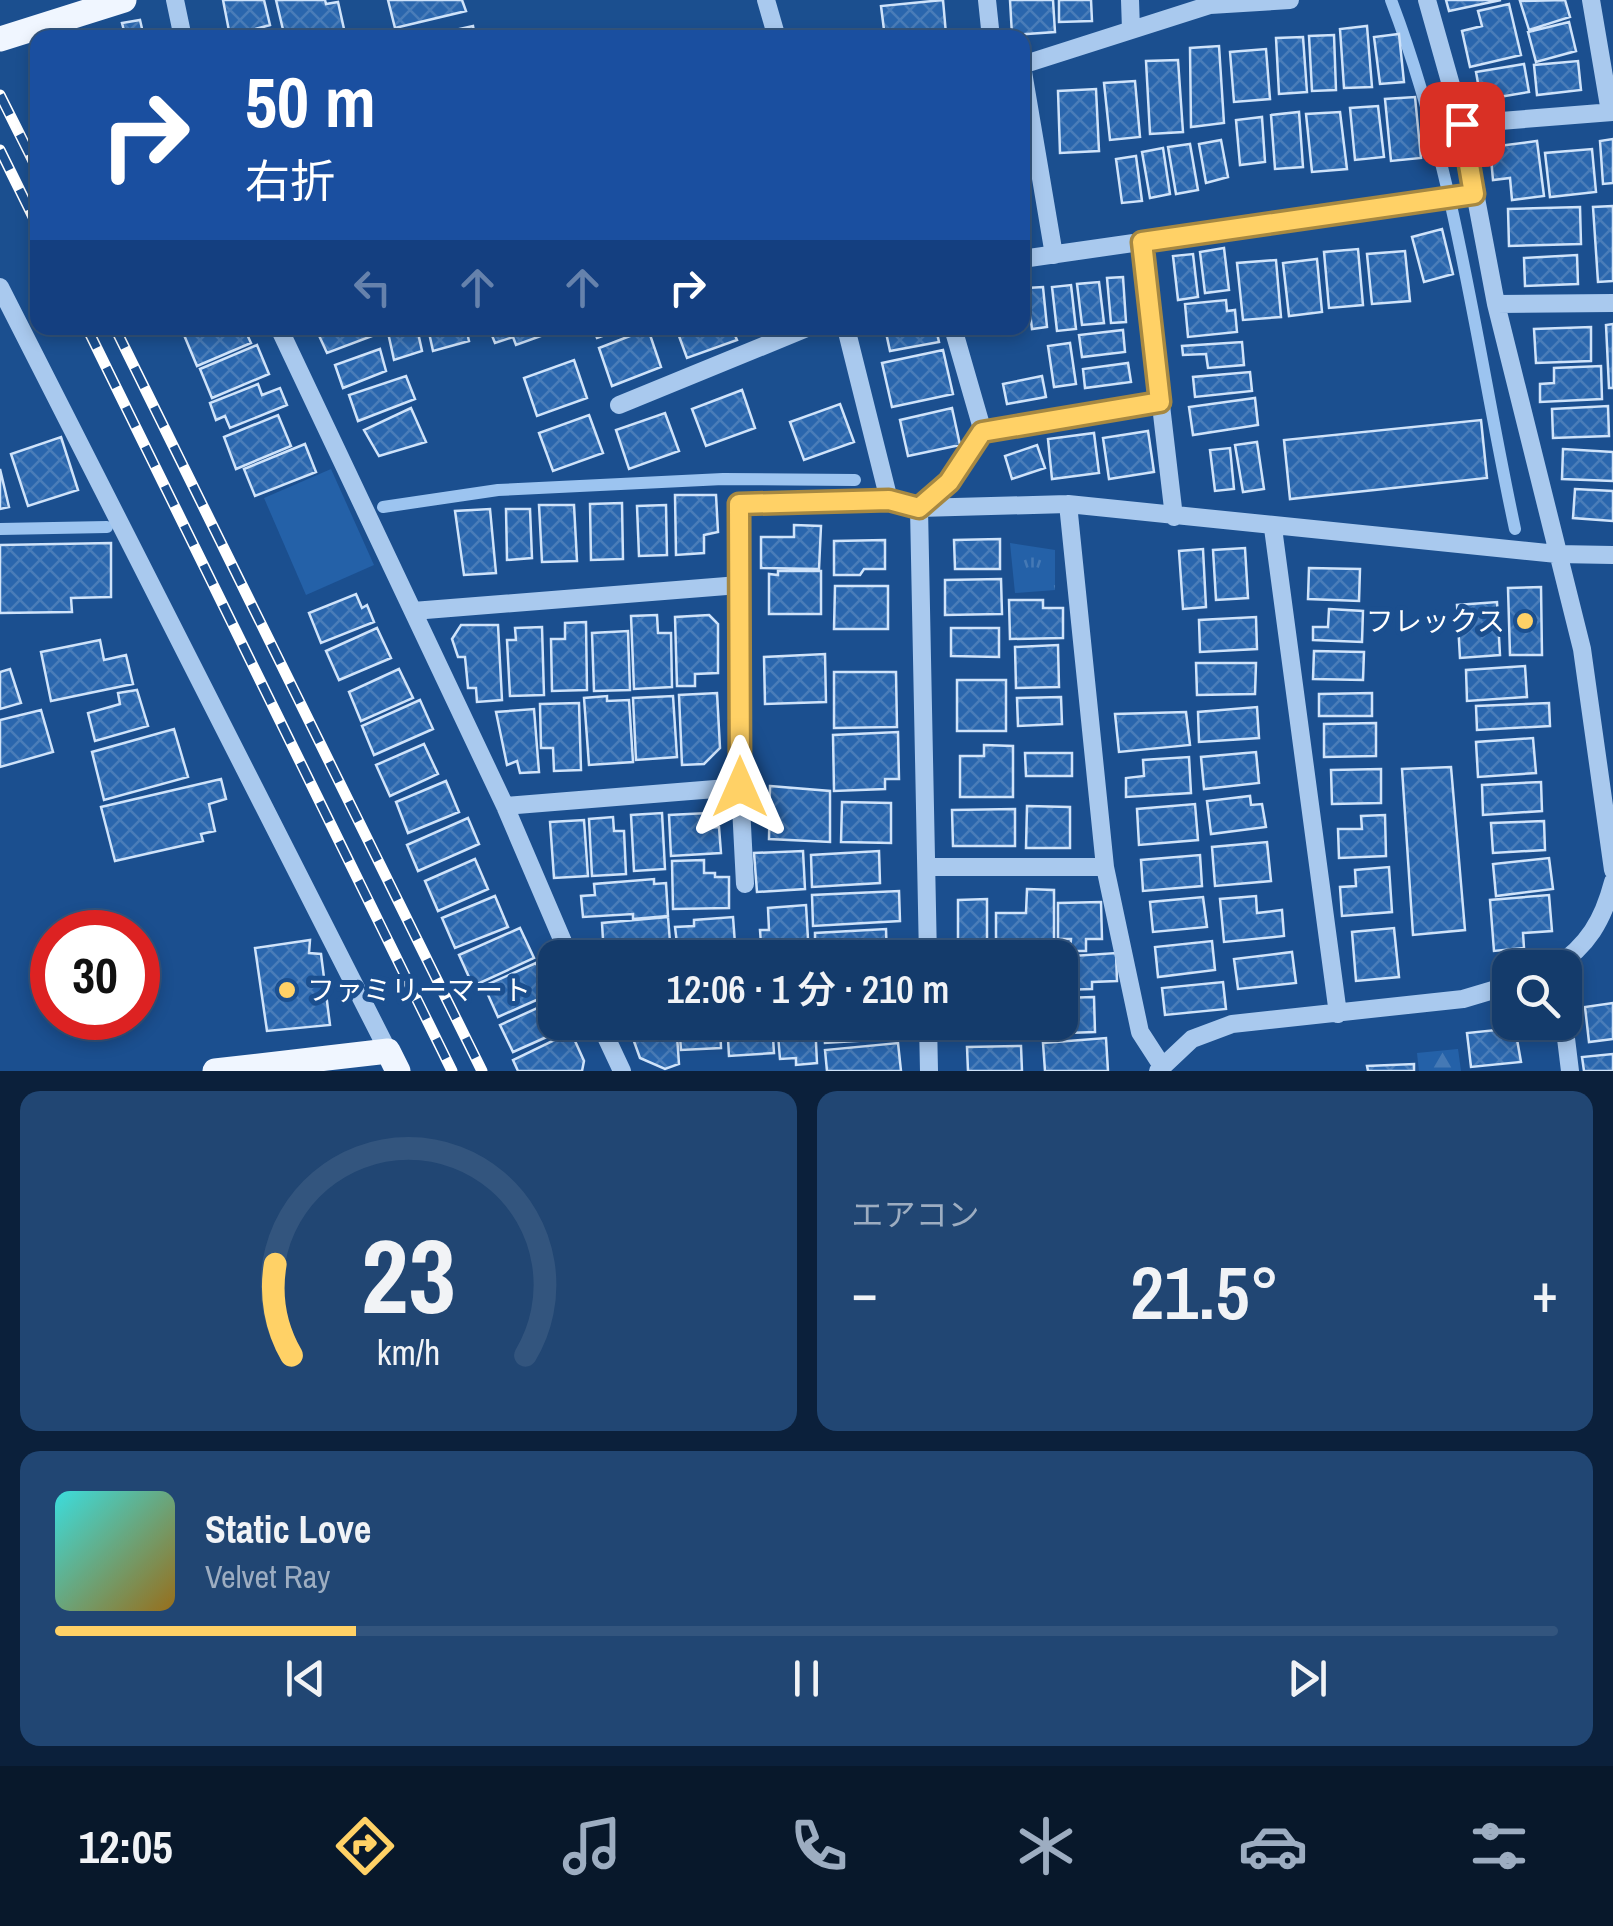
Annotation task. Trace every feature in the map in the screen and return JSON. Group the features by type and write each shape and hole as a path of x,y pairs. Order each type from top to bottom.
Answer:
{"main road":[{"path":"0,38 124,0"},
{"path":"215,1071 393,1061"}],"street":[{"path":"175,0 181,30"},
{"path":"766,0 775,30"},
{"path":"987,0 991,30"},
{"path":"1130,0 1131,30"},
{"path":"1030,62 1210,5 1290,0"},
{"path":"1427,0 1462,124 1496,304 1582,649 1613,870"},
{"path":"1462,124 1612,112 1591,0"},
{"path":"1030,112 1054,255"},
{"path":"1030,258 1474,194"},
{"path":"1142,242 1174,517"},
{"path":"0,287 393,1061"},
{"path":"1496,304 1613,303"},
{"path":"281,335 505,806 562,940"},
{"path":"619,405 790,335"},
{"path":"848,335 889,500"},
{"path":"955,335 982,432"},
{"path":"919,508 949,482 982,432 1160,402"},
{"path":"745,884 740,787 739,504 889,500 919,508 1068,504 1272,528 1557,554 1613,555"},
{"path":"1068,504 1105,866 1140,1032 1160,1069 1192,1039 1232,1024 1463,999 1492,990"},
{"path":"919,508 928,940"},
{"path":"1272,528 1338,1014"},
{"path":"413,611 739,584"},
{"path":"505,806 740,787"},
{"path":"927,867 1105,866"},
{"path":"1579,950 1604,914 1613,882"},
{"path":"607,1040 622,1071"},
{"path":"928,1040 929,1071"},
{"path":"1566,1040 1570,1071"}],"green space":[{"path":"331,469 374,565 306,595 264,498"},
{"path":"1010,543 1055,550 1055,590 1015,593"},
{"path":"1458,1049 1461,1071 1419,1071 1417,1053"}],"building":[{"path":"223,0 264,0 270,25 229,30"},
{"path":"276,0 338,2 344,30 283,30"},
{"path":"388,0 462,0 466,11 395,28"},
{"path":"943,0 946,30 884,30 881,6"},
{"path":"1010,0 1053,0 1055,32 1012,30"},
{"path":"1059,0 1091,0 1092,21 1059,22"},
{"path":"1446,0 1501,0 1449,11"},
{"path":"1565,0 1570,17 1529,30 1520,1"},
{"path":"1509,4 1521,55 1470,67 1462,31 1482,26 1478,11"},
{"path":"140,20 142,30 124,30 122,23"},
{"path":"1569,22 1576,51 1536,62 1528,32"},
{"path":"1367,26 1372,87 1344,88 1340,29"},
{"path":"1399,34 1404,82 1380,84 1374,37"},
{"path":"1334,35 1336,90 1312,91 1309,36"},
{"path":"1303,37 1307,92 1279,94 1276,38"},
{"path":"1219,46 1224,123 1191,127 1190,48"},
{"path":"1266,49 1270,99 1234,102 1230,52"},
{"path":"1178,60 1183,132 1150,134 1146,61"},
{"path":"1578,61 1581,90 1537,95 1534,65"},
{"path":"1524,64 1529,92 1481,100 1476,72"},
{"path":"1135,81 1140,137 1110,140 1104,83"},
{"path":"1096,89 1099,151 1060,153 1058,91"},
{"path":"1415,97 1421,158 1391,161 1385,99"},
{"path":"1378,106 1384,157 1355,160 1350,108"},
{"path":"1299,112 1303,167 1275,169 1271,115"},
{"path":"1340,112 1347,169 1312,172 1306,114"},
{"path":"1262,117 1265,162 1240,165 1236,120"},
{"path":"1613,139 1613,183 1603,184 1600,141"},
{"path":"1221,140 1228,177 1206,183 1199,144"},
{"path":"1537,141 1544,196 1512,200 1510,178 1493,180 1490,147"},
{"path":"1190,144 1198,190 1176,194 1168,147"},
{"path":"1163,148 1170,194 1150,198 1142,152"},
{"path":"1592,149 1596,192 1550,197 1545,153"},
{"path":"1136,156 1142,201 1122,203 1116,159"},
{"path":"1613,206 1613,281 1598,282 1593,207"},
{"path":"1580,207 1581,244 1509,246 1508,209"},
{"path":"1442,229 1453,274 1424,282 1412,237"},
{"path":"1224,248 1229,290 1205,293 1200,252"},
{"path":"1358,249 1363,305 1329,308 1324,252"},
{"path":"1405,251 1410,301 1372,304 1367,254"},
{"path":"1193,254 1198,297 1178,300 1173,256"},
{"path":"1577,255 1578,284 1525,286 1524,258"},
{"path":"1317,259 1322,312 1289,316 1283,263"},
{"path":"1276,260 1281,317 1243,320 1237,263"},
{"path":"1123,277 1126,322 1111,323 1107,278"},
{"path":"1099,282 1104,323 1082,325 1077,284"},
{"path":"1071,285 1076,329 1057,331 1052,287"},
{"path":"1043,287 1047,327 1032,329 1030,288"},
{"path":"1226,300 1227,311 1235,310 1237,332 1188,337 1185,304"},
{"path":"1613,324 1613,388 1609,388 1606,325"},
{"path":"1591,327 1591,361 1536,363 1534,329"},
{"path":"1123,330 1125,352 1082,357 1079,335"},
{"path":"184,335 247,335 251,343 197,366"},
{"path":"319,335 375,335 327,353"},
{"path":"389,335 419,335 422,351 394,360"},
{"path":"430,335 468,335 469,341 433,351"},
{"path":"492,335 544,335 516,345 513,337 495,343"},
{"path":"633,335 650,335 661,367 612,386 599,348"},
{"path":"679,335 735,335 737,340 687,358"},
{"path":"887,335 938,335 939,342 890,351"},
{"path":"1242,342 1244,365 1208,368 1206,354 1183,355 1182,346"},
{"path":"1070,343 1076,384 1054,387 1048,346"},
{"path":"257,345 269,374 212,398 200,369"},
{"path":"380,349 386,371 343,388 335,365"},
{"path":"943,350 953,394 892,407 882,363"},
{"path":"574,360 587,398 537,416 524,378"},
{"path":"1128,363 1131,382 1085,388 1083,369"},
{"path":"1601,366 1602,399 1540,402 1540,384 1554,383 1554,368"},
{"path":"1250,372 1252,391 1195,397 1193,377"},
{"path":"406,376 415,399 358,421 349,395"},
{"path":"1042,376 1046,397 1007,404 1003,384"},
{"path":"258,384 262,395 280,388 287,405 230,428 225,416 216,420 210,403"},
{"path":"742,390 755,428 706,446 692,409"},
{"path":"1255,398 1258,425 1193,435 1189,407"},
{"path":"840,404 854,442 804,460 790,422"},
{"path":"1608,406 1609,436 1553,438 1552,409"},
{"path":"411,408 426,442 379,456 364,430"},
{"path":"952,408 960,445 908,456 900,420"},
{"path":"665,413 679,451 629,469 616,430"},
{"path":"278,415 291,446 236,469 224,437"},
{"path":"589,415 603,453 553,471 539,433"},
{"path":"1481,420 1487,478 1290,499 1284,440"},
{"path":"1148,431 1154,472 1109,479 1103,438"},
{"path":"1094,433 1099,473 1052,479 1048,439"},
{"path":"61,437 78,490 28,506 11,454"},
{"path":"1257,442 1264,489 1243,492 1235,445"},
{"path":"305,444 316,472 255,496 244,469"},
{"path":"1037,445 1045,468 1012,479 1005,456"},
{"path":"1230,448 1234,489 1215,491 1210,450"},
{"path":"1563,449 1613,452 1613,481 1562,479"},
{"path":"0,469 9,507 0,509"},
{"path":"1575,489 1613,491 1613,521 1573,518"},
{"path":"675,495 716,495 718,532 704,535 704,553 676,555"},
{"path":"622,503 623,559 591,560 590,504"},
{"path":"539,505 574,505 577,561 542,562"},
{"path":"666,505 667,555 639,556 637,506"},
{"path":"490,509 496,573 464,575 455,511"},
{"path":"506,509 530,509 532,558 507,560"},
{"path":"794,525 821,526 819,569 761,568 761,537 794,537"},
{"path":"1000,539 1000,569 955,569 954,540"},
{"path":"885,540 885,569 864,569 860,575 834,575 834,541"},
{"path":"111,543 111,597 71,598 72,612 0,613 0,545"},
{"path":"1245,548 1248,598 1216,600 1213,550"},
{"path":"1203,549 1206,607 1183,609 1179,551"},
{"path":"1309,568 1360,569 1359,601 1308,599"},
{"path":"778,571 821,571 821,614 769,614 769,574 778,575"},
{"path":"1001,579 1002,614 945,615 945,580"},
{"path":"835,586 888,586 888,629 834,629"},
{"name":"フレックス","path":"1541,587 1542,655 1510,655 1508,588"},
{"path":"356,594 362,608 367,605 374,622 321,643 309,613"},
{"path":"1009,600 1043,600 1043,608 1063,608 1063,638 1010,639"},
{"path":"1497,602 1500,655 1460,658 1457,605"},
{"path":"1329,609 1363,611 1362,642 1313,640 1313,627 1328,627"},
{"path":"657,615 658,633 671,633 672,687 634,689 631,616"},
{"path":"709,615 718,624 718,673 695,674 695,686 677,686 675,617"},
{"path":"1256,617 1257,649 1200,652 1199,620"},
{"path":"586,622 587,690 552,691 551,639 565,639 565,623"},
{"path":"461,625 498,625 502,700 477,702 476,688 468,688 465,657 458,657 452,639"},
{"path":"542,627 544,695 510,696 507,640 516,640 515,628"},
{"path":"377,628 391,658 339,680 326,651"},
{"path":"951,628 999,628 999,657 951,656"},
{"path":"628,631 630,690 594,691 592,633"},
{"path":"100,640 104,660 126,655 133,684 51,701 41,652"},
{"path":"1058,645 1059,687 1016,688 1015,647"},
{"path":"1314,651 1364,652 1363,680 1313,679"},
{"path":"825,654 826,702 765,704 764,657"},
{"path":"1196,663 1256,663 1255,694 1197,695"},
{"path":"1525,666 1527,697 1467,701 1466,670"},
{"path":"10,669 21,703 0,709 0,672"},
{"path":"399,669 413,698 361,721 349,692"},
{"path":"834,672 896,672 897,727 834,728"},
{"path":"957,680 1006,680 1006,731 957,731"},
{"path":"137,690 148,726 95,741 88,713 120,704 118,693"},
{"path":"717,693 720,748 704,764 682,765 679,695"},
{"path":"1372,693 1372,716 1319,716 1319,694"},
{"path":"607,696 607,701 629,700 633,762 589,765 584,698"},
{"path":"673,696 677,757 636,760 633,698"},
{"path":"1061,697 1062,724 1018,726 1017,698"},
{"path":"420,700 433,729 374,755 362,726"},
{"path":"579,703 581,770 554,771 553,748 541,748 540,704"},
{"path":"1549,703 1550,726 1477,730 1476,706"},
{"path":"1257,707 1259,738 1199,742 1198,712"},
{"path":"534,709 539,772 520,773 517,761 507,765 496,712"},
{"path":"41,710 53,752 0,767 0,720"},
{"path":"1186,712 1190,745 1119,752 1115,714"},
{"path":"1376,723 1376,756 1324,757 1324,724"},
{"path":"174,729 188,777 104,800 92,752"},
{"path":"898,732 899,779 885,779 885,789 834,791 833,735"},
{"path":"1533,738 1536,773 1478,777 1476,742"},
{"path":"424,744 438,774 390,796 376,765"},
{"path":"984,745 1013,746 1013,797 960,797 960,756 984,756"},
{"path":"1256,752 1259,783 1204,789 1201,757"},
{"path":"1025,753 1072,753 1072,776 1026,776"},
{"path":"1189,757 1191,793 1126,797 1126,778 1144,776 1143,760"},
{"path":"1451,767 1465,930 1413,935 1402,769"},
{"path":"1381,769 1381,803 1332,804 1331,770"},
{"path":"221,779 226,799 209,804 215,831 201,834 203,841 115,861 101,807"},
{"path":"446,781 459,812 408,833 396,802"},
{"path":"1541,782 1542,811 1483,815 1482,785"},
{"path":"770,786 830,791 830,842 769,839"},
{"path":"1250,796 1251,805 1262,804 1266,827 1211,834 1207,801"},
{"path":"842,802 891,803 891,843 841,842"},
{"path":"1195,804 1198,840 1139,845 1137,809"},
{"path":"1027,806 1070,807 1070,848 1026,848"},
{"path":"1015,809 1015,846 953,846 952,810"},
{"path":"662,813 665,869 634,871 631,815"},
{"path":"708,813 709,828 719,827 721,853 671,856 669,815"},
{"path":"1385,815 1386,856 1339,858 1338,829 1362,829 1361,816"},
{"path":"613,817 614,831 624,831 626,874 592,876 589,819"},
{"path":"468,818 479,844 418,871 407,845"},
{"path":"584,820 588,876 554,878 550,822"},
{"path":"1544,821 1545,850 1493,853 1491,823"},
{"path":"1267,842 1271,881 1215,886 1212,847"},
{"path":"803,851 805,889 757,892 754,853"},
{"path":"879,851 880,883 812,887 811,855"},
{"path":"1200,855 1202,886 1143,891 1141,860"},
{"path":"1549,858 1553,889 1496,896 1493,864"},
{"path":"475,859 488,889 438,911 425,881"},
{"path":"704,860 704,873 729,877 729,908 673,909 672,861"},
{"path":"1389,867 1392,912 1342,916 1340,887 1356,886 1355,870"},
{"path":"654,879 654,884 666,883 668,916 583,917 581,896 595,895 594,884"},
{"path":"1027,889 1054,890 1054,940 996,940 996,913 1026,913"},
{"path":"899,891 900,921 813,926 812,895"},
{"path":"1549,895 1552,931 1523,933 1524,948 1494,950 1490,900"},
{"path":"495,896 508,927 455,948 442,918"},
{"path":"1256,896 1257,913 1282,910 1284,936 1224,942 1220,899"},
{"path":"1203,897 1207,927 1153,932 1150,902"},
{"path":"987,899 987,940 958,940 958,900"},
{"path":"1101,902 1102,939 1086,939 1086,951 1078,951 1078,940 1058,939 1058,903"},
{"path":"806,905 808,940 761,940 760,930 769,930 768,908"},
{"path":"668,917 670,940 603,940 602,923"},
{"path":"733,917 735,940 677,940 675,927 694,926 694,920"},
{"path":"520,928 534,958 473,986 459,955"},
{"path":"1394,928 1399,977 1356,981 1352,932"},
{"path":"886,929 886,940 815,940 815,933"},
{"path":"310,940 309,953 321,954 330,1025 267,1031 255,948"},
{"path":"1212,941 1215,970 1158,977 1155,947"},
{"path":"1292,952 1296,983 1238,989 1234,959"},
{"path":"1116,953 1117,981 1092,982 1092,989 1078,989 1078,956"},
{"path":"536,963 538,967 538,999 498,1017 484,986"},
{"path":"1223,982 1226,1009 1165,1015 1162,988"},
{"path":"1078,997 1094,997 1095,1032 1078,1033"},
{"path":"1613,1003 1613,1039 1589,1042 1585,1007"},
{"path":"538,1008 540,1040 513,1052 500,1025"},
{"path":"1492,1030 1492,1040 1517,1040 1521,1062 1471,1067 1467,1033"},
{"path":"1106,1038 1108,1071 1045,1071 1043,1043"},
{"path":"554,1040 575,1040 584,1061 582,1071 518,1071 513,1060"},
{"path":"634,1040 677,1040 679,1064 665,1069 640,1058"},
{"path":"680,1040 721,1040 721,1048 681,1050"},
{"path":"728,1040 773,1040 774,1053 729,1056"},
{"path":"778,1040 816,1040 817,1063 796,1065 796,1058 780,1059"},
{"path":"825,1040 872,1040 825,1043"},
{"path":"898,1043 901,1071 827,1071 825,1050"},
{"path":"1021,1046 1022,1071 968,1071 967,1047"},
{"path":"1613,1054 1613,1071 1584,1071 1582,1057"},
{"path":"1414,1064 1414,1071 1368,1071 1367,1066"}],"waterway":[{"path":"1391,0 1449,195 1515,529"},
{"path":"383,507 498,490 723,479 855,480"},
{"path":"0,529 107,527"}],"railway":[{"path":"0,95 30,155"},
{"path":"0,150 30,211"},
{"path":"90,335 452,1071"},
{"path":"118,335 482,1071"}],"place":[{"name":"フレックス","path":"1525,621"},
{"name":"ファミリーマート","path":"287,990"}],"route":[{"path":"740,787 739,504 889,500 919,508 949,482 982,432 1160,402 1142,242 1474,194 1462,124"}]}
